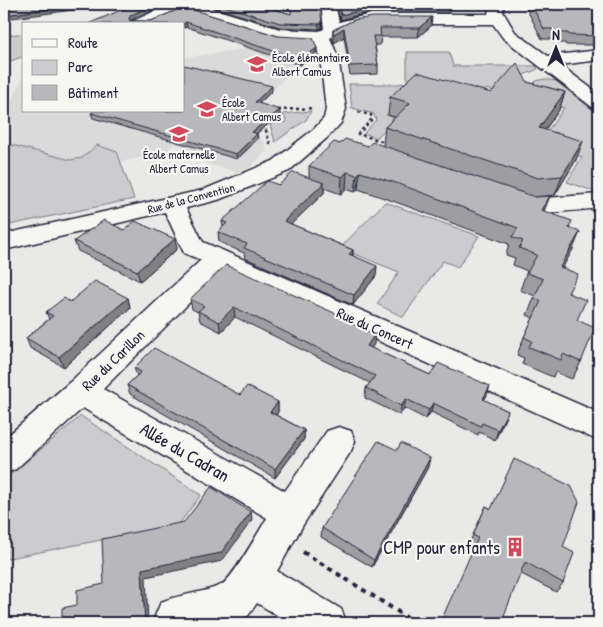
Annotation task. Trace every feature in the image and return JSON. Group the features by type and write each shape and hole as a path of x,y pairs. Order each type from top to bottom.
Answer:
{"street":[{"path":"143,22 183,4 278,34 327,33 350,23 371,19 497,11 509,35 599,103"},
{"path":"328,4 327,33 336,109"},
{"path":"544,62 599,55"},
{"name":"Rue de la Convention","path":"4,242 173,205 225,191 273,170 334,138 336,109"},
{"path":"493,193 530,206 599,201"},
{"name":"Rue du Concert","path":"173,205 193,247 599,427"},
{"name":"Rue du Carillon","path":"4,459 81,391 219,258"},
{"name":"Allée du Cadran","path":"81,391 283,525"},
{"path":"176,623 175,616 234,602 252,578 283,525 339,442"},
{"path":"252,578 327,623"}],"path":[{"path":"273,108 282,112 311,107 336,109"},
{"path":"334,138 353,124 355,112 371,115 372,119 358,134 381,142 387,136"},
{"path":"258,125 265,127 271,149 288,161"},
{"path":"283,525 416,623"}],"shaded area":[{"name":"École Albert Camus","path":"269,45 310,57 288,71 292,72 225,130 263,140 267,151 249,168 237,172 188,158 195,151 174,144 167,152 121,162 117,152 71,160 4,143 4,117 22,78 22,112 185,112 185,58"}],"green space":[{"path":"22,33 22,57 11,61 4,58 4,36"},
{"path":"407,52 449,52 453,66 536,66 538,69 519,77 503,93 486,89 472,104 414,89 386,115 397,119 376,138 364,133 376,120 374,114 352,108 349,84 398,84 407,82"},
{"path":"544,79 556,81 599,115 599,193 567,182 582,157 539,143 564,108 521,96 536,81"},
{"path":"311,111 306,120 275,142 270,124 287,122 283,114"},
{"path":"4,143 71,160 82,158 97,145 117,152 134,199 4,226"},
{"path":"385,202 479,236 458,267 443,261 403,317 377,304 399,272 340,248"},
{"path":"81,416 201,495 178,525 4,559 4,480"}],"building":[{"path":"4,4 87,4 4,15"},
{"path":"135,4 156,4 131,15 130,21 151,21 184,7 278,36 313,38 317,48 300,60 186,22 93,22"},
{"path":"218,4 257,4 291,14 291,4 320,4 322,23 280,23"},
{"path":"338,4 453,4 448,8 371,8 341,15"},
{"path":"531,4 599,4 599,36 569,35 568,33 556,33 554,29 544,29"},
{"path":"372,17 432,17 419,28 380,28 381,36 373,36 378,65 350,66 344,28 334,34 333,30 354,20"},
{"path":"517,63 527,82 565,92 539,128 583,141 562,176 538,178 385,127 410,103 390,97 417,72 491,93"},
{"path":"185,65 272,86 255,102 280,110 252,132 257,134 236,154 91,113 185,112"},
{"path":"345,139 368,146 372,142 535,197 550,196 541,210 572,221 569,228 580,232 560,267 578,274 568,293 586,300 577,320 595,328 581,362 563,354 561,360 529,347 532,341 524,337 541,301 534,298 543,279 527,273 537,255 519,248 523,241 512,237 518,228 396,183 360,172 357,175 347,172 342,177 309,166 334,142 340,144"},
{"path":"293,172 324,183 284,221 353,250 349,254 377,266 354,295 244,248 247,244 218,232 227,223 222,221 267,181 279,185"},
{"path":"104,220 124,230 135,221 175,239 137,271 74,241"},
{"path":"226,265 339,315 337,317 375,334 367,346 430,375 438,363 490,386 483,399 508,411 498,430 482,423 481,426 433,403 429,410 406,399 401,406 366,388 375,376 234,307 219,322 198,311 204,306 190,299"},
{"path":"95,281 128,298 59,357 26,338 53,316 46,312 64,298 70,302"},
{"path":"154,348 240,395 247,386 278,402 270,412 304,430 275,469 127,385 141,372 134,368"},
{"path":"378,441 397,450 401,443 430,458 374,560 322,528"},
{"name":"CMP pour enfants","path":"514,459 571,486 579,502 563,547 574,553 563,583 525,562 501,623 440,623 478,538 473,535 486,506 491,509"},
{"path":"211,487 251,512 221,553 142,569 145,623 62,623 62,608 77,605 77,590 104,584 102,539 184,522"}],"place":[{"name":"École élémentaire Albert Camus","path":"257,64"},
{"name":"École Albert Camus","path":"207,109"},
{"name":"École maternelle Albert Camus","path":"179,134"},
{"name":"CMP pour enfants","path":"515,547"}]}
